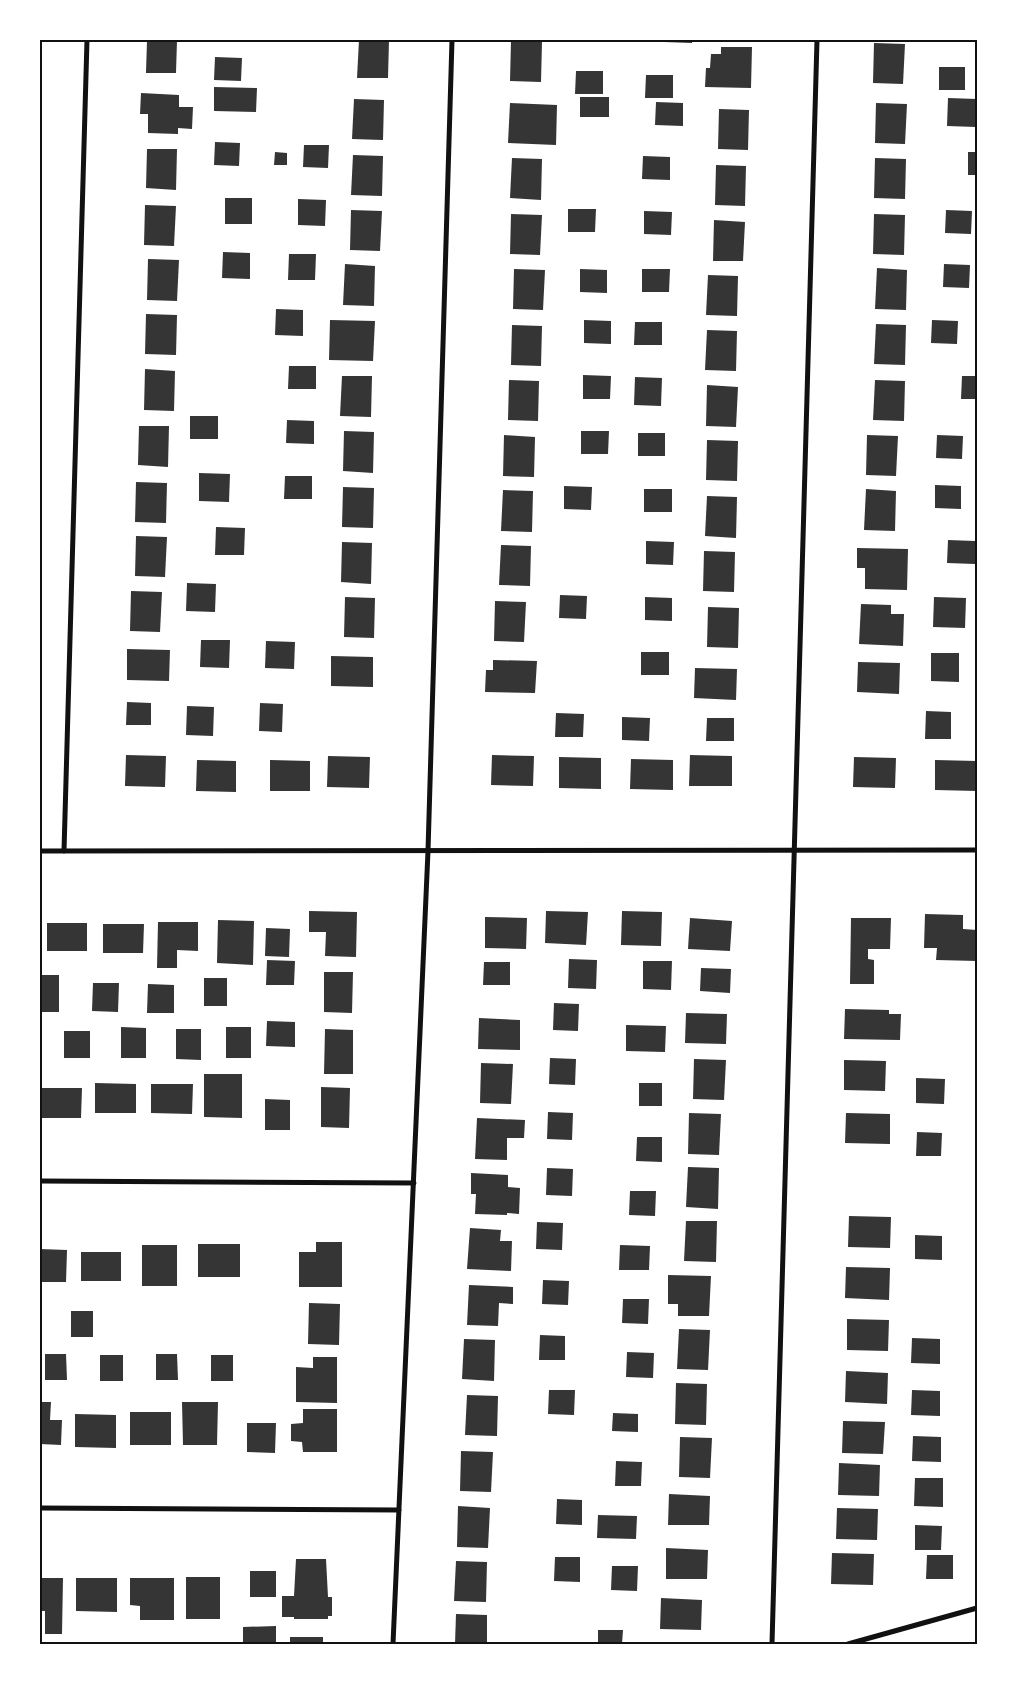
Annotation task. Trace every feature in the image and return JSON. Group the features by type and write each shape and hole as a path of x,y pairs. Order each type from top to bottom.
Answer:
{"street":[{"path":"64,851 87,40"},
{"path":"393,1644 428,851 452,40"},
{"path":"772,1644 817,40"},
{"path":"40,851 977,850"},
{"path":"40,1181 414,1183"},
{"path":"40,1508 399,1510"},
{"path":"848,1644 977,1608"}],"building":[{"path":"147,40 177,40 176,73 146,73"},
{"path":"359,40 389,40 388,78 357,78"},
{"path":"664,40 692,40 692,43 664,42"},
{"path":"511,41 542,42 541,82 510,81"},
{"path":"874,43 905,44 903,84 873,83"},
{"path":"721,47 752,47 751,88 705,87 706,68 710,68 711,54 721,54"},
{"path":"215,57 242,58 241,81 214,80"},
{"path":"939,67 965,67 965,90 939,90"},
{"path":"576,71 603,71 603,94 575,94"},
{"path":"646,75 673,75 673,98 645,98"},
{"path":"214,87 257,88 256,112 214,111"},
{"path":"141,93 179,95 179,107 193,107 192,129 178,128 178,134 148,133 148,114 140,114"},
{"path":"580,97 609,97 609,117 580,117"},
{"path":"948,98 977,99 976,127 947,126"},
{"path":"354,99 384,100 383,140 352,139"},
{"path":"656,102 683,103 683,126 655,125"},
{"path":"510,103 557,105 556,145 508,143"},
{"path":"876,103 907,104 905,144 875,143"},
{"path":"719,109 749,110 748,150 718,149"},
{"path":"215,142 240,143 239,166 214,165"},
{"path":"304,145 329,145 328,168 303,167"},
{"path":"147,149 177,149 176,190 146,188"},
{"path":"275,152 287,153 287,165 274,165"},
{"path":"968,152 977,152 977,175 968,175"},
{"path":"353,155 383,156 382,196 351,195"},
{"path":"643,156 670,157 670,180 642,179"},
{"path":"512,158 542,159 541,200 510,198"},
{"path":"875,158 906,159 905,199 874,198"},
{"path":"716,165 746,166 745,206 715,205"},
{"path":"225,198 252,198 252,224 225,224"},
{"path":"298,199 326,200 325,226 298,225"},
{"path":"145,205 176,206 174,246 144,245"},
{"path":"568,209 596,209 595,232 568,232"},
{"path":"351,210 382,211 380,251 350,250"},
{"path":"946,210 972,211 971,234 945,233"},
{"path":"644,211 672,212 671,235 644,234"},
{"path":"511,214 542,215 540,255 510,254"},
{"path":"874,214 905,215 904,255 873,254"},
{"path":"714,220 745,222 743,261 713,261"},
{"path":"223,252 250,253 250,279 222,278"},
{"path":"289,254 316,254 315,280 288,280"},
{"path":"148,259 179,260 177,301 147,300"},
{"path":"345,264 375,266 374,306 343,305"},
{"path":"944,264 970,265 969,288 943,287"},
{"path":"877,268 907,270 906,310 875,309"},
{"path":"514,269 545,270 543,310 513,309"},
{"path":"580,269 607,270 607,293 580,292"},
{"path":"642,269 670,269 669,292 642,292"},
{"path":"708,275 738,276 737,316 706,315"},
{"path":"276,309 303,310 303,336 275,335"},
{"path":"146,314 177,315 176,355 145,354"},
{"path":"330,320 375,321 373,361 329,360"},
{"path":"584,320 611,321 611,344 584,343"},
{"path":"932,320 958,321 957,344 931,343"},
{"path":"635,322 662,322 662,345 634,345"},
{"path":"876,324 906,325 905,365 874,364"},
{"path":"512,325 542,326 541,366 511,365"},
{"path":"707,330 737,331 736,371 705,370"},
{"path":"289,366 316,366 316,389 288,389"},
{"path":"145,369 175,371 174,411 144,410"},
{"path":"583,375 611,376 610,399 583,399"},
{"path":"342,376 372,376 371,417 340,416"},
{"path":"962,376 977,376 977,399 961,399"},
{"path":"635,377 662,378 661,406 634,405"},
{"path":"509,380 539,381 538,421 508,420"},
{"path":"875,380 905,381 904,421 873,420"},
{"path":"707,385 738,387 736,427 706,426"},
{"path":"190,416 218,416 218,439 190,439"},
{"path":"287,420 314,421 314,444 286,443"},
{"path":"139,426 169,426 168,467 138,465"},
{"path":"344,431 374,432 373,473 343,471"},
{"path":"581,431 609,431 608,454 581,454"},
{"path":"638,433 665,433 665,456 638,456"},
{"path":"504,435 535,437 534,477 503,476"},
{"path":"867,435 898,436 896,476 866,475"},
{"path":"937,435 963,436 962,459 936,458"},
{"path":"707,440 738,441 737,481 706,480"},
{"path":"199,473 230,474 229,502 199,501"},
{"path":"285,476 312,476 312,499 284,499"},
{"path":"136,482 167,483 166,523 135,522"},
{"path":"935,485 961,486 961,509 935,508"},
{"path":"564,486 592,487 591,510 564,509"},
{"path":"343,487 374,488 373,528 342,527"},
{"path":"644,489 672,489 672,512 644,512"},
{"path":"866,489 896,491 895,531 864,530"},
{"path":"503,490 533,491 532,532 501,531"},
{"path":"707,496 737,497 736,538 705,536"},
{"path":"216,527 245,528 244,555 215,555"},
{"path":"136,536 167,537 165,577 135,576"},
{"path":"948,540 975,541 975,564 947,563"},
{"path":"646,541 674,542 673,565 646,564"},
{"path":"342,542 372,543 371,584 341,582"},
{"path":"501,545 531,546 530,586 499,585"},
{"path":"857,548 908,549 907,590 865,589 865,568 857,568"},
{"path":"704,551 735,552 734,592 703,591"},
{"path":"187,583 216,584 215,612 186,611"},
{"path":"131,591 162,592 160,632 130,631"},
{"path":"560,595 587,596 586,619 559,618"},
{"path":"345,597 375,598 374,638 344,637"},
{"path":"645,597 672,598 672,621 645,620"},
{"path":"934,597 966,598 965,628 933,627"},
{"path":"495,601 526,602 524,642 494,641"},
{"path":"861,604 891,605 891,614 904,614 903,646 859,644"},
{"path":"708,607 739,608 738,648 707,647"},
{"path":"201,640 230,640 229,668 200,667"},
{"path":"266,641 295,642 294,669 265,668"},
{"path":"127,649 170,650 169,681 127,680"},
{"path":"641,652 669,652 669,675 641,675"},
{"path":"931,653 959,653 959,682 931,681"},
{"path":"331,656 373,657 373,687 331,686"},
{"path":"493,660 537,661 535,693 485,692 486,670 493,670"},
{"path":"858,662 900,663 899,694 857,692"},
{"path":"695,668 737,669 736,700 694,698"},
{"path":"127,702 151,703 151,725 126,725"},
{"path":"260,703 283,704 282,732 259,731"},
{"path":"187,706 214,707 213,736 186,735"},
{"path":"926,711 951,712 951,739 925,739"},
{"path":"556,713 584,714 583,737 555,737"},
{"path":"622,717 650,718 649,741 622,740"},
{"path":"707,718 734,718 734,741 706,741"},
{"path":"126,755 166,756 165,787 125,786"},
{"path":"492,755 534,756 533,786 491,785"},
{"path":"690,755 732,756 732,786 689,786"},
{"path":"328,756 370,757 369,788 327,787"},
{"path":"559,757 601,758 601,789 559,788"},
{"path":"854,757 896,758 895,788 853,787"},
{"path":"631,759 673,760 673,790 630,789"},
{"path":"197,760 236,761 236,792 196,791"},
{"path":"270,760 310,761 310,791 270,791"},
{"path":"935,760 977,761 977,791 935,790"},
{"path":"309,911 357,912 356,957 325,956 326,932 309,932"},
{"path":"546,911 588,912 586,945 545,943"},
{"path":"622,911 662,912 661,946 621,945"},
{"path":"925,914 963,915 963,929 977,930 977,961 936,960 937,948 924,948"},
{"path":"485,917 527,918 526,949 485,948"},
{"path":"690,918 732,921 730,951 688,949"},
{"path":"851,918 891,918 890,949 868,949 868,959 874,960 874,984 850,984"},
{"path":"218,920 254,921 253,965 217,963"},
{"path":"158,922 198,922 198,951 177,950 177,968 157,968"},
{"path":"47,923 87,923 87,951 47,951"},
{"path":"103,924 144,924 143,953 103,953"},
{"path":"266,928 290,929 289,957 265,956"},
{"path":"569,959 597,960 596,989 568,988"},
{"path":"267,960 295,961 294,985 266,985"},
{"path":"643,961 672,961 671,990 643,989"},
{"path":"484,962 510,962 510,985 483,985"},
{"path":"701,968 731,969 730,993 700,991"},
{"path":"324,972 353,972 352,1013 324,1012"},
{"path":"40,975 59,975 59,1012 40,1012"},
{"path":"204,978 227,978 227,1006 204,1006"},
{"path":"93,983 119,983 118,1012 92,1011"},
{"path":"148,984 174,985 174,1013 147,1013"},
{"path":"554,1003 579,1004 578,1031 553,1030"},
{"path":"845,1009 889,1010 889,1014 901,1014 900,1040 844,1039"},
{"path":"686,1013 727,1014 726,1044 685,1043"},
{"path":"479,1018 520,1020 520,1050 478,1049"},
{"path":"267,1021 295,1022 295,1047 266,1046"},
{"path":"626,1025 666,1026 665,1052 626,1051"},
{"path":"121,1027 146,1028 146,1058 121,1058"},
{"path":"226,1027 251,1027 251,1058 226,1058"},
{"path":"176,1029 201,1029 201,1060 176,1059"},
{"path":"325,1029 353,1030 353,1074 324,1074"},
{"path":"64,1031 90,1031 90,1058 64,1058"},
{"path":"550,1058 576,1059 575,1085 549,1084"},
{"path":"694,1059 726,1060 724,1100 693,1099"},
{"path":"844,1060 886,1061 885,1091 844,1090"},
{"path":"481,1063 513,1064 511,1104 480,1103"},
{"path":"204,1074 242,1074 242,1118 204,1117"},
{"path":"916,1078 945,1079 944,1104 916,1103"},
{"path":"95,1083 136,1084 136,1113 95,1113"},
{"path":"639,1083 662,1083 662,1106 639,1106"},
{"path":"151,1084 193,1084 192,1114 151,1113"},
{"path":"321,1087 350,1088 349,1128 321,1127"},
{"path":"40,1088 82,1088 81,1118 40,1118"},
{"path":"265,1099 290,1100 290,1130 265,1130"},
{"path":"548,1112 573,1113 572,1140 547,1139"},
{"path":"689,1113 721,1114 719,1155 688,1154"},
{"path":"846,1113 890,1114 890,1144 845,1143"},
{"path":"477,1118 525,1120 524,1138 507,1138 507,1160 475,1159"},
{"path":"917,1132 942,1133 941,1156 916,1156"},
{"path":"637,1137 662,1137 662,1162 636,1161"},
{"path":"688,1167 719,1168 718,1209 686,1207"},
{"path":"547,1168 573,1169 572,1196 546,1195"},
{"path":"471,1173 508,1175 508,1187 520,1188 519,1214 475,1214 476,1194 471,1194"},
{"path":"630,1191 656,1191 655,1216 629,1215"},
{"path":"849,1216 891,1217 890,1248 848,1247"},
{"path":"686,1221 717,1221 716,1262 684,1261"},
{"path":"537,1222 563,1223 562,1250 536,1249"},
{"path":"470,1228 501,1230 500,1241 512,1241 511,1271 467,1269"},
{"path":"915,1235 942,1236 942,1260 915,1259"},
{"path":"316,1242 342,1242 342,1287 299,1287 299,1252 316,1252"},
{"path":"198,1244 240,1244 240,1277 198,1277"},
{"path":"142,1245 177,1245 177,1286 142,1286"},
{"path":"620,1245 650,1246 649,1270 619,1270"},
{"path":"40,1249 67,1250 66,1282 40,1282"},
{"path":"81,1252 121,1252 121,1281 81,1281"},
{"path":"846,1267 890,1268 889,1300 845,1298"},
{"path":"668,1275 711,1276 709,1316 678,1316 678,1304 668,1304"},
{"path":"543,1280 569,1281 568,1305 542,1304"},
{"path":"469,1285 513,1287 513,1304 499,1303 498,1326 467,1325"},
{"path":"623,1299 649,1299 648,1324 622,1323"},
{"path":"309,1303 340,1304 339,1345 308,1344"},
{"path":"71,1311 93,1311 93,1337 71,1337"},
{"path":"847,1319 889,1320 888,1351 847,1350"},
{"path":"679,1329 710,1330 708,1370 677,1369"},
{"path":"540,1335 565,1336 565,1360 539,1360"},
{"path":"912,1338 940,1339 940,1364 911,1363"},
{"path":"464,1339 495,1340 494,1381 462,1379"},
{"path":"627,1352 654,1353 653,1378 626,1377"},
{"path":"45,1354 66,1354 67,1380 45,1380"},
{"path":"156,1354 177,1354 178,1380 156,1380"},
{"path":"100,1355 123,1355 123,1381 100,1381"},
{"path":"211,1355 233,1355 233,1381 211,1381"},
{"path":"313,1357 337,1357 337,1403 296,1402 296,1367 313,1368"},
{"path":"846,1371 888,1373 887,1404 845,1402"},
{"path":"676,1383 707,1384 706,1425 675,1424"},
{"path":"549,1390 575,1390 574,1415 548,1414"},
{"path":"912,1390 940,1391 940,1416 911,1415"},
{"path":"467,1395 498,1396 497,1436 465,1435"},
{"path":"40,1402 51,1402 50,1420 62,1420 61,1445 40,1444"},
{"path":"182,1402 218,1402 217,1445 183,1445"},
{"path":"303,1409 337,1409 337,1452 303,1452 302,1442 291,1441 291,1424 303,1423"},
{"path":"130,1412 171,1412 171,1445 130,1445"},
{"path":"613,1413 638,1414 638,1432 612,1431"},
{"path":"75,1414 116,1415 116,1448 75,1447"},
{"path":"843,1421 885,1422 883,1454 842,1453"},
{"path":"247,1423 276,1423 275,1453 247,1452"},
{"path":"913,1436 941,1437 941,1462 912,1461"},
{"path":"680,1437 712,1438 710,1478 679,1477"},
{"path":"461,1451 493,1452 491,1492 460,1491"},
{"path":"616,1461 642,1462 641,1486 615,1486"},
{"path":"839,1463 880,1465 879,1496 838,1495"},
{"path":"915,1478 943,1478 943,1507 914,1506"},
{"path":"669,1494 710,1496 709,1525 668,1525"},
{"path":"557,1499 582,1500 582,1525 556,1524"},
{"path":"458,1506 490,1508 488,1548 457,1547"},
{"path":"837,1508 878,1509 877,1540 836,1539"},
{"path":"598,1515 637,1516 636,1539 597,1538"},
{"path":"915,1525 942,1526 941,1550 915,1550"},
{"path":"666,1548 708,1550 707,1579 666,1579"},
{"path":"832,1553 874,1554 873,1585 831,1584"},
{"path":"927,1555 953,1555 953,1579 926,1579"},
{"path":"555,1557 580,1557 580,1582 554,1581"},
{"path":"296,1559 326,1559 328,1597 332,1597 332,1616 328,1616 328,1619 282,1617 282,1596 294,1596"},
{"path":"456,1561 487,1562 486,1602 454,1601"},
{"path":"612,1566 638,1566 637,1591 611,1590"},
{"path":"250,1571 276,1571 276,1597 250,1597"},
{"path":"186,1577 220,1577 220,1619 186,1619"},
{"path":"40,1578 63,1578 62,1634 45,1634 45,1611 40,1611"},
{"path":"76,1578 117,1578 117,1612 76,1611"},
{"path":"130,1578 174,1578 174,1620 140,1620 140,1606 130,1605"},
{"path":"661,1598 702,1600 701,1630 660,1629"},
{"path":"456,1614 487,1615 487,1644 455,1644"},
{"path":"276,1626 276,1644 243,1644 243,1627"},
{"path":"598,1630 623,1630 622,1644 598,1644"},
{"path":"290,1637 323,1637 323,1644 290,1644"}]}
